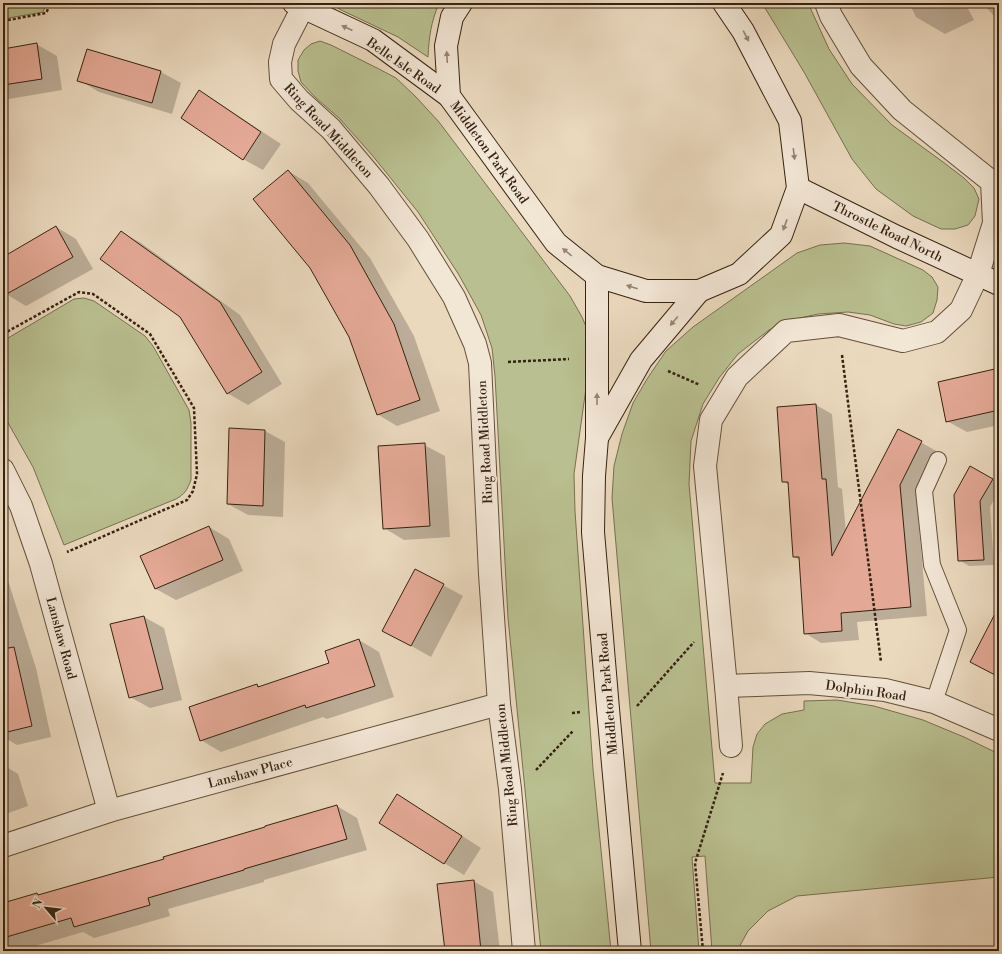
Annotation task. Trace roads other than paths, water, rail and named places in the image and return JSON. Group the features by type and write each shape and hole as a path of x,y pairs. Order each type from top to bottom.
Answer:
{"street":[{"name":"Middleton Park Road","path":"461,3 452,17 446,46 448,96 556,243 597,276 646,291 699,291 739,274 781,235 798,188 790,121 743,31 724,3"},
{"path":"731,746 705,466 711,420 737,377 786,331 839,325 903,341 937,332 961,310 978,274 994,223 992,182 902,110 861,66 831,16 826,3"},
{"name":"Belle Isle Road","path":"300,4 373,40 448,96"},
{"name":"Ring Road Middleton","path":"300,4 284,44 280,62 281,78 299,100 331,128 379,186 418,239 454,297 475,344 480,363 490,574 500,704 509,776 524,951"},
{"name":"Throstle Road North","path":"798,188 897,237 999,284"},
{"name":"Middleton Park Road","path":"597,276 597,438 594,476 593,532 630,951"},
{"name":"Middleton Park Road","path":"597,438 641,360 699,291"},
{"name":"Lanshaw Road","path":"3,470 21,506 41,564 109,811"},
{"name":"Dolphin Road","path":"726,686 809,683 885,690 934,702 999,730"},
{"name":"Lanshaw Place","path":"3,846 109,811 500,704"}],"lane":[{"path":"934,702 958,630 932,564 924,491 938,460"}]}
